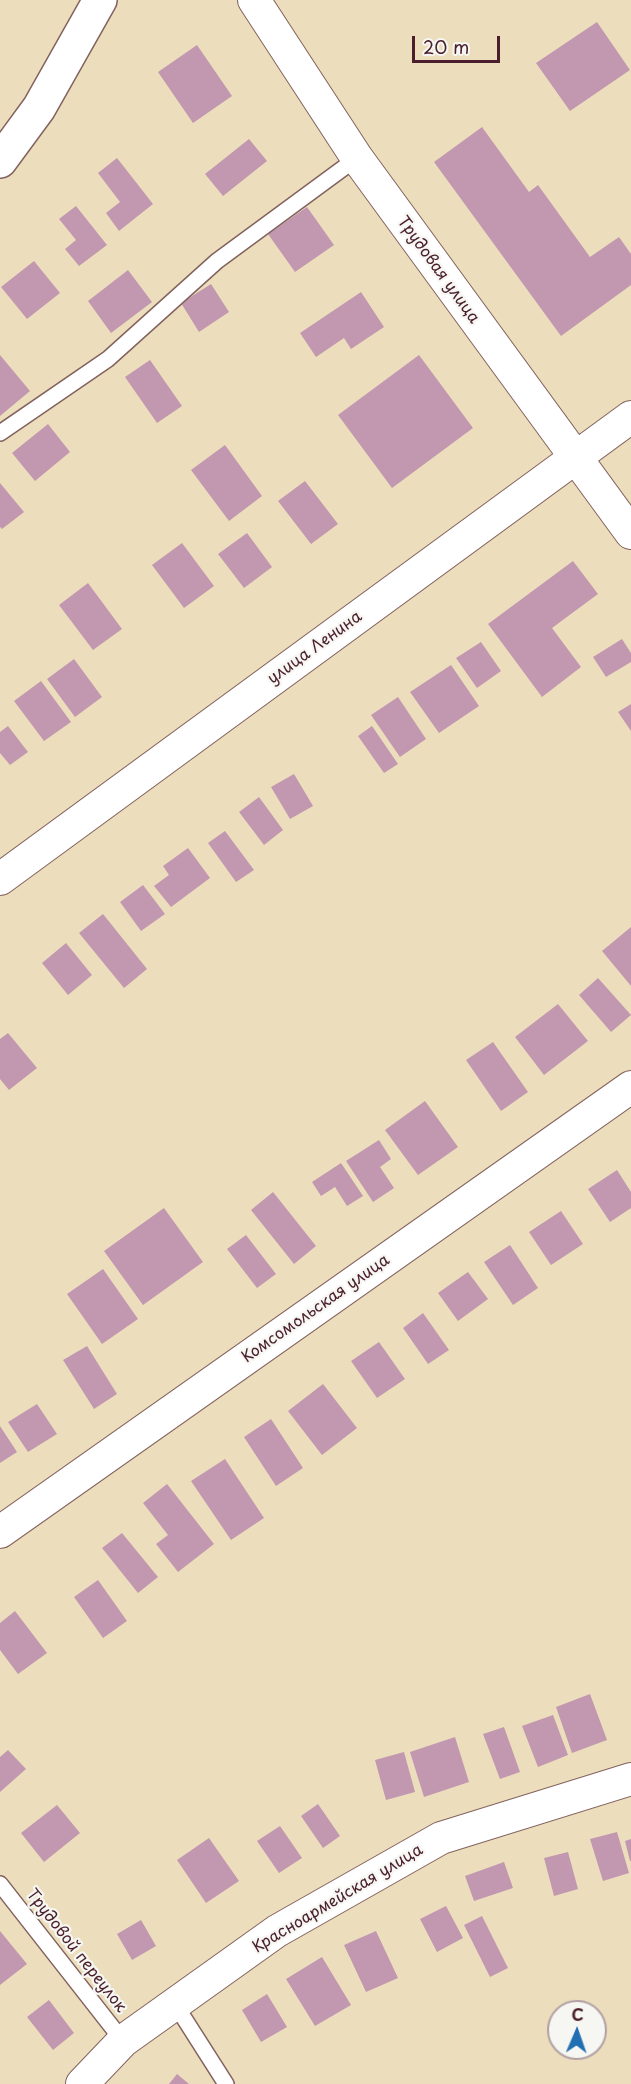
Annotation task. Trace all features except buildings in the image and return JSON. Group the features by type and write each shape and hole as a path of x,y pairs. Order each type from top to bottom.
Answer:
{"main road":[{"path":"0,161 39,108 100,0"}],"street":[{"name":"Трудовая улица","path":"254,0 357,158 574,459 631,533"},
{"name":"улица Ленина","path":"0,879 631,417"},
{"name":"Комсомольская улица","path":"0,1532 631,1087"},
{"name":"Красноармейская улица","path":"82,2084 123,2041 277,1931 441,1838 631,1779"}],"lane":[{"path":"0,433 108,359 217,261 357,158"},
{"name":"Трудовой переулок","path":"0,1884 123,2041"},
{"path":"175,2004 226,2084"}]}
